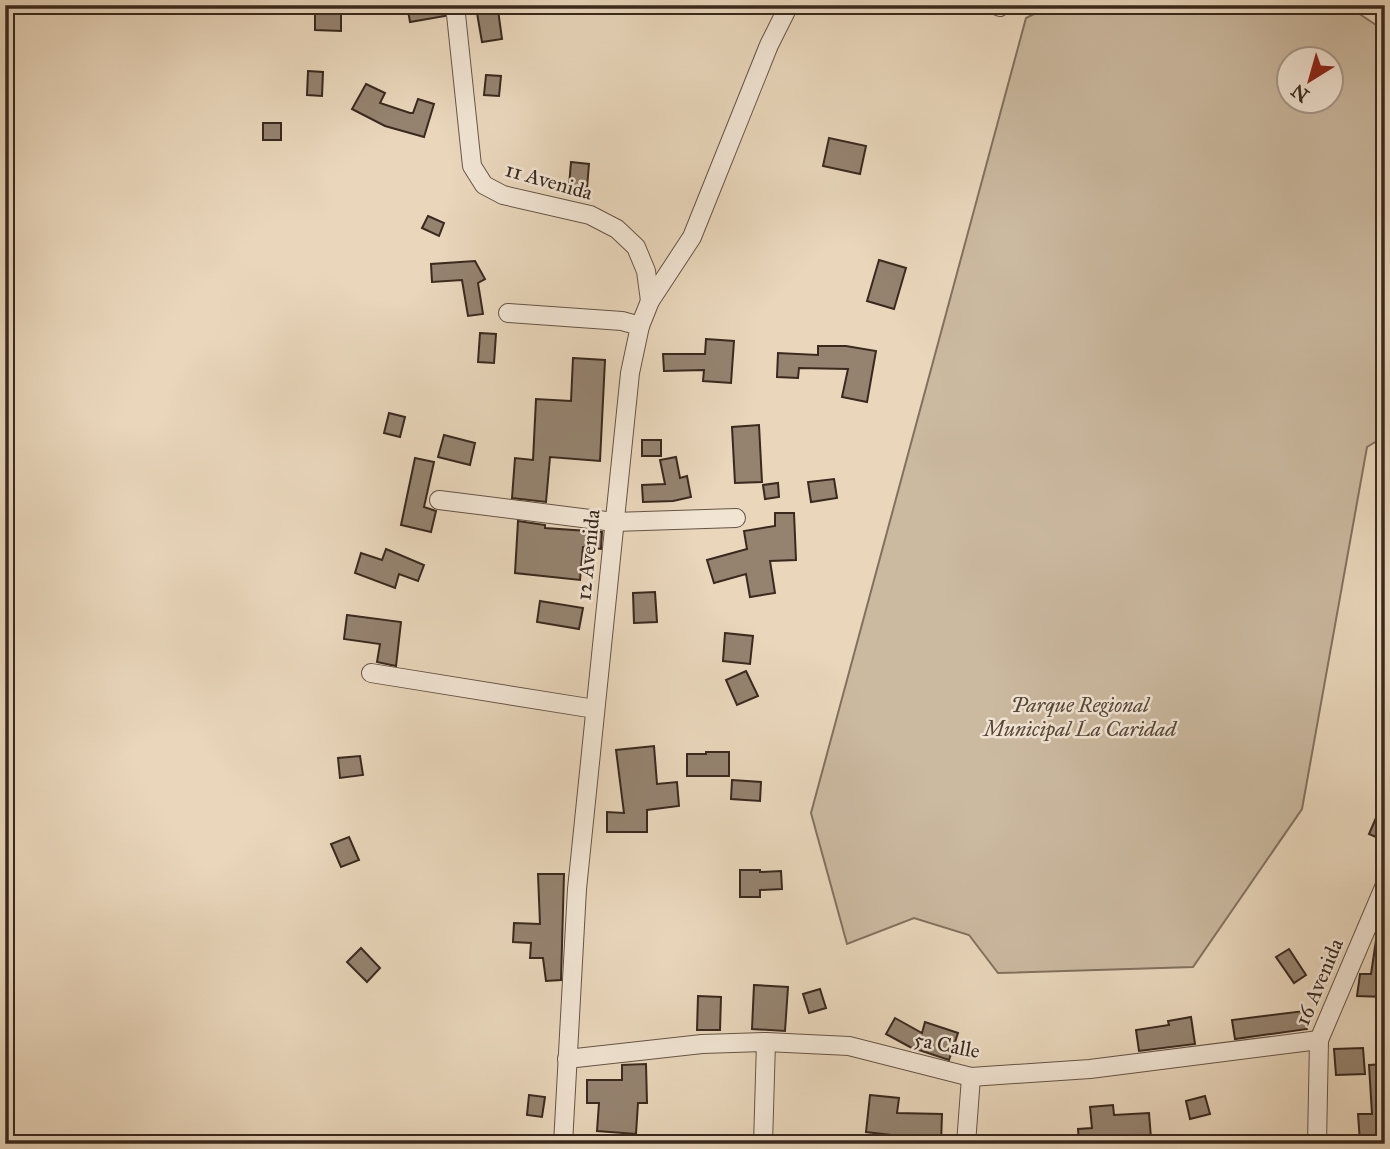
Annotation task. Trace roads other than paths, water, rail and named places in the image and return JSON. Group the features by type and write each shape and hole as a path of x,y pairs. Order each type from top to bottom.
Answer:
{"street":[{"name":"11 Avenida","path":"455,5 472,166 484,185 503,195 590,215 617,229 636,247 646,271 650,301"},
{"name":"12 Avenida","path":"563,1144 577,889 630,373 640,326 650,301 692,237 769,45 789,5"},
{"path":"508,313 622,321 640,326"},
{"path":"439,500 614,522 736,519"},
{"path":"371,674 595,709"},
{"name":"16 Avenida","path":"1317,1144 1318,1040 1385,885"},
{"name":"5a Calle","path":"568,1059 702,1044 766,1042 849,1046 971,1077 1090,1069 1318,1040"},
{"path":"763,1144 766,1042"},
{"path":"966,1144 971,1077"}],"park label":[{"name":"Parque Regional Municipal La Caridad","path":"1080,717"}]}
